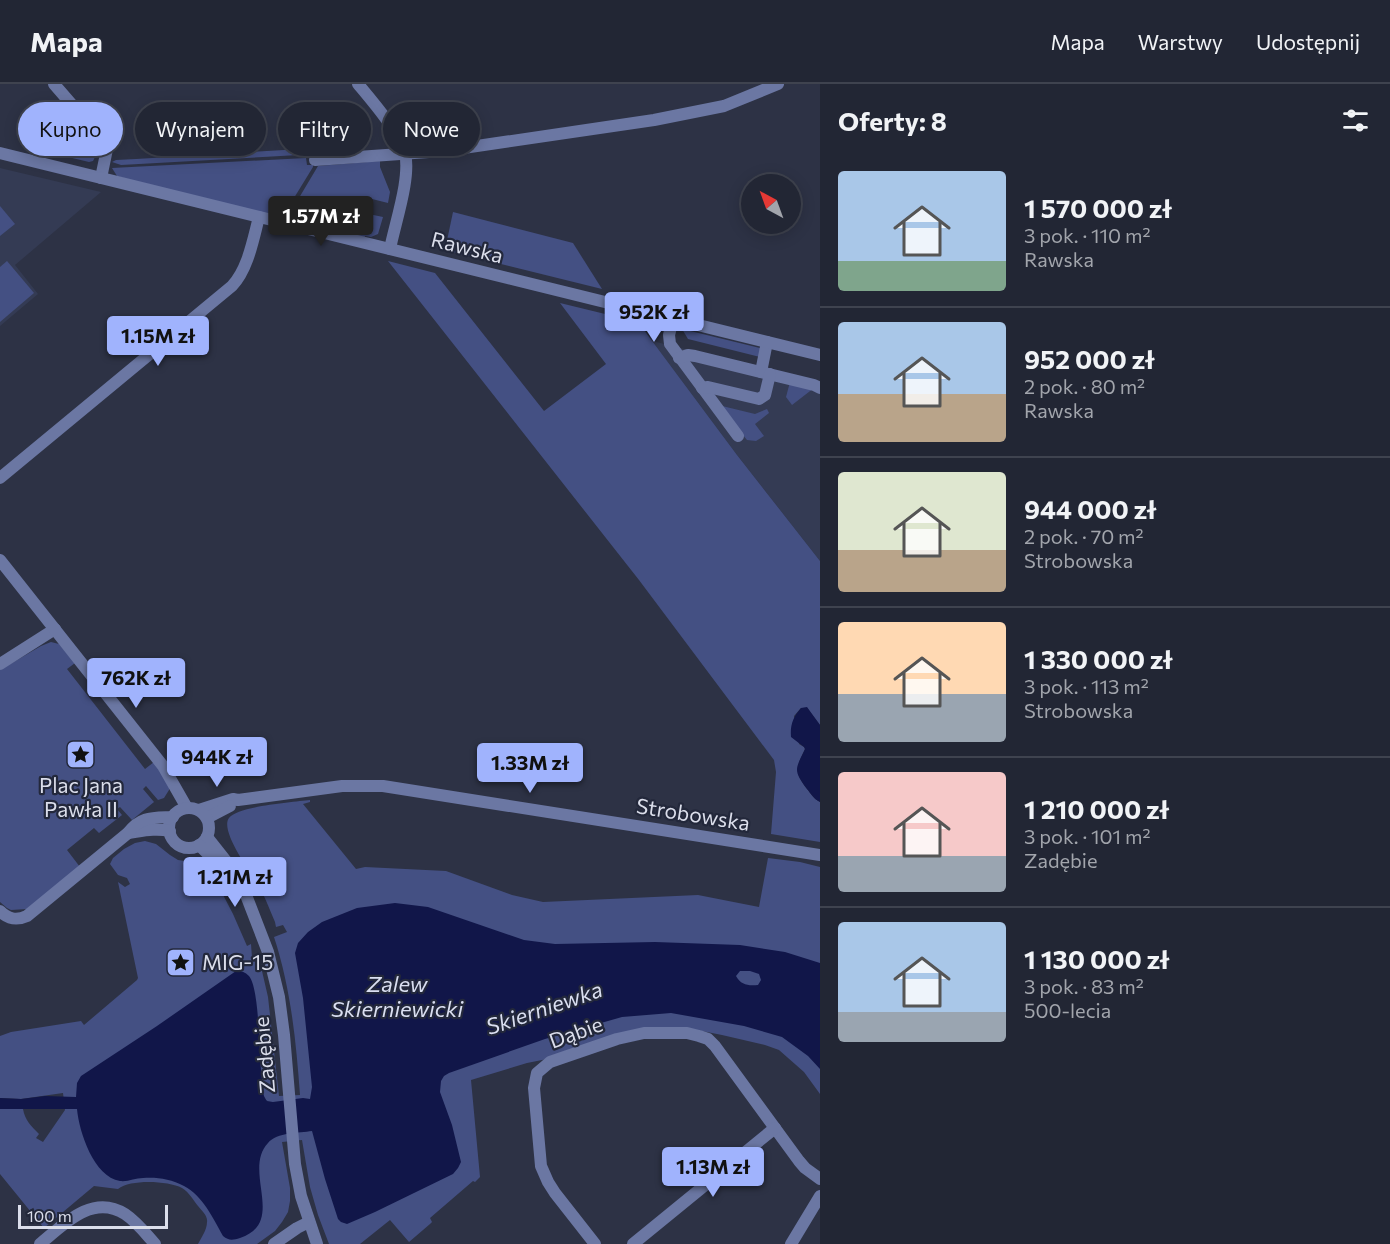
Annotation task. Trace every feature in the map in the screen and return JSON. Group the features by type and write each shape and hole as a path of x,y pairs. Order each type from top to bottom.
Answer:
{"street":[{"path":"54,84 105,144 107,149 101,178"},
{"path":"358,84 383,116"},
{"path":"480,146 654,120 724,106 778,84"},
{"name":"Rawska","path":"0,153 820,355"},
{"path":"315,160 383,155"},
{"path":"390,249 407,172 405,156"},
{"path":"0,478 240,278 259,217"},
{"path":"673,319 669,342 738,436"},
{"path":"702,388 759,399 765,394 767,342"},
{"path":"679,358 688,355 695,356 820,388"},
{"path":"0,560 210,827 203,841 189,848 183,847 173,839 170,822 173,816 182,809 198,812"},
{"path":"0,664 55,629"},
{"name":"Strobowska","path":"198,812 227,800 342,786 383,786 820,855"},
{"path":"0,911 11,919 22,919 134,826 145,819 173,816"},
{"path":"128,833 160,829 170,831"},
{"name":"Zadębie","path":"203,841 219,865 228,869 246,895 270,960 284,1035 292,1141 301,1196 317,1244"},
{"name":"Dąbie","path":"595,1244 555,1193 541,1166 534,1088 537,1073 550,1062 617,1039 644,1033 699,1035 708,1039 805,1168 820,1179"},
{"path":"633,1244 774,1128"},
{"path":"791,1244 820,1196"},
{"path":"40,1244 82,1211 104,1207 125,1214 155,1244"},
{"path":"274,1244 309,1222"}],"shaded area":[{"path":"278,150 278,156 281,156 121,165 112,162 183,156 266,156 266,151"},
{"path":"64,156 96,156 93,161"},
{"path":"306,158 307,165 313,165 313,167 280,217 134,181 117,176 112,168"},
{"path":"380,161 380,167 390,192 388,203 368,198 364,213 383,217 378,234 371,237 365,236 365,238 287,218 318,166"},
{"path":"0,168 101,192 15,265 38,294 0,326"},
{"path":"0,206 15,224 0,236"},
{"path":"453,212 573,243 602,289 445,250"},
{"path":"7,261 34,293 0,322 0,267"},
{"path":"388,261 435,273 544,411 606,364 560,303 638,322 737,455 820,561 820,725 807,708 801,708 794,716 799,744 805,749 798,765 798,773 807,789 820,802 820,842 771,834 776,772 774,760 639,580"},
{"path":"682,329 760,348 760,357 688,339"},
{"path":"652,341 820,382 820,561 737,455"},
{"path":"790,382 814,388 792,405 786,397"},
{"path":"718,405 755,414 767,409 769,413 755,424 764,436 756,441 747,440"},
{"name":"Plac Jana Pawła II","path":"51,642 59,644 75,663 67,669 145,769 154,762 169,785 169,790 164,798 158,800 146,786 143,789 154,802 132,820 120,807 117,809 122,815 99,833 94,828 67,850 80,867 27,909 11,910 0,902 0,670"},
{"path":"310,800 303,804 356,869 365,867 446,871 512,895 543,902 698,895 759,907 768,858 820,867 820,1094 804,1072 779,1050 697,1030 655,1028 471,1080 480,1177 430,1218 432,1222 409,1242 390,1220 360,1244 329,1244 310,1187 302,1140 282,1142 290,1188 288,1212 275,1231 257,1244 198,1244 206,1228 206,1216 185,1190 159,1183 140,1182 118,1189 94,1186 44,1228 0,1174 0,1109 23,1109 27,1120 39,1134 36,1138 43,1142 65,1110 63,1093 21,1099 0,1098 0,1036 11,1032 81,1021 84,1025 137,980 118,882 125,887 130,884 127,878 118,875 110,864 113,858 135,843 145,841 156,844 178,860 198,863 220,889 247,946 251,944 252,958 262,971 268,997 279,1096 300,1095 289,996 274,937 287,932 283,925 276,927 262,892 233,843 227,824 229,818 243,810"}],"water":[{"path":"807,707 820,725 820,802 799,778 797,770 805,749 791,737 794,718 801,708"},
{"name":"Zalew Skierniewicki","path":"395,903 428,907 524,940 555,944 655,942 740,945 785,952 820,963 820,1069 808,1056 782,1037 744,1026 671,1013 622,1017 545,1039 444,1076 440,1092 452,1125 461,1162 458,1168 453,1174 347,1224 338,1219 312,1131 282,1135 272,1139 261,1154 259,1167 263,1208 261,1220 254,1230 233,1240 223,1236 202,1201 184,1186 159,1178 120,1181 111,1178 95,1163 81,1129 77,1109 0,1109 0,1098 76,1097 77,1083 81,1076 236,971 249,976 253,983 264,1096 268,1101 273,1102 310,1099 312,1087 303,998 295,953 298,943 308,932 322,922 357,908","holes":["740,971 759,974 761,980 758,985 745,984 736,976"]}],"place":[{"name":"Plac Jana Pawła II","path":"81,755"},
{"name":"MIG-15","path":"181,963"}],"water label":[{"name":"Skierniewka","path":"544,1008"}]}
